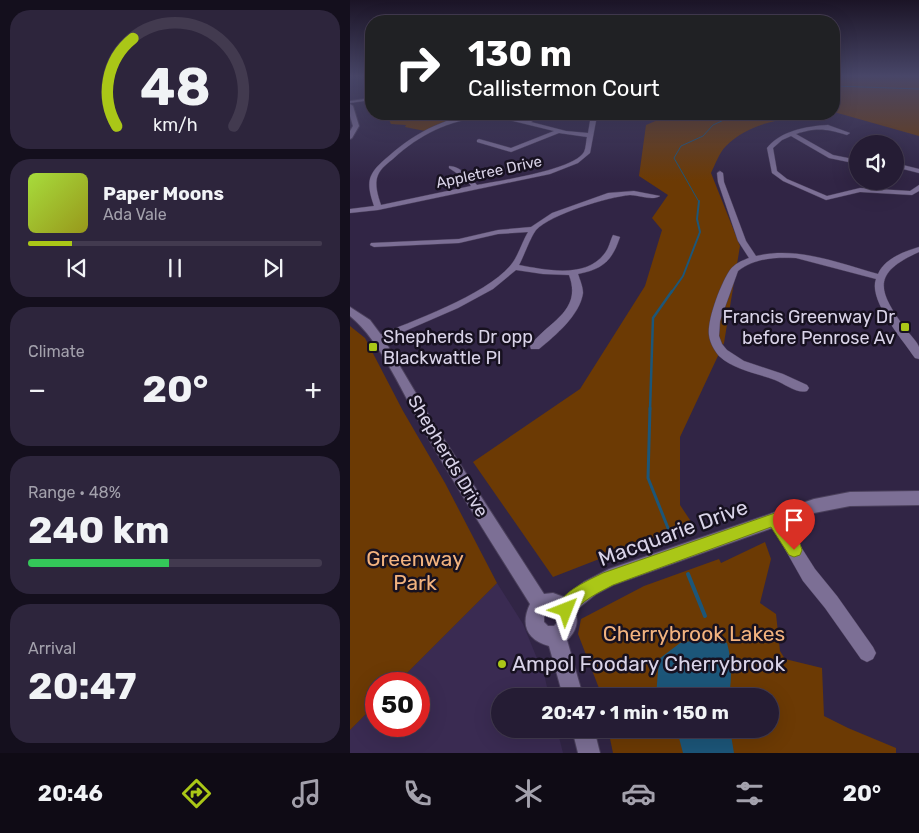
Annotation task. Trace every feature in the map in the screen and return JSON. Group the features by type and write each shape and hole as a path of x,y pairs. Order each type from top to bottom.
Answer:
{"main road":[{"path":"350,137 353,126 351,111"},
{"name":"Shepherds Drive","path":"350,310 361,318 378,339 431,431 541,606"},
{"name":"Macquarie Drive","path":"565,607 590,588 609,578 775,519 830,502 850,499 918,501"},
{"path":"550,601 556,601 565,607 567,620 563,629 556,635 544,636 536,628 535,616 541,606 550,601"},
{"path":"556,635 571,688"},
{"path":"585,738 589,753"}],"street":[{"path":"378,208 372,186 373,177 379,169 421,134 459,120"},
{"path":"514,120 557,132 590,134"},
{"path":"526,123 531,120"},
{"name":"Appletree Drive","path":"350,211 378,208 476,188 550,172 567,166 587,152 594,120"},
{"path":"847,133 826,127 792,134 777,140 770,148 774,172 785,180 824,198 860,190 912,192 919,187"},
{"path":"479,141 511,150 557,132"},
{"path":"792,134 827,156 849,161"},
{"path":"916,170 919,161"},
{"path":"451,167 469,179 476,188"},
{"path":"720,173 721,182 742,241 754,259"},
{"path":"374,245 459,242 498,232 533,229 555,215 611,195 634,193 656,196"},
{"path":"378,339 470,298 495,283 514,267 533,229"},
{"path":"514,267 552,274 573,273 602,262 610,255 616,236"},
{"path":"919,249 895,258 886,266 880,277 879,293 883,303 919,355"},
{"path":"804,388 743,365 719,348 714,337 714,326 734,270 741,264 754,259 784,254 796,255 880,277"},
{"path":"535,346 554,332 577,297 578,287 573,273"},
{"path":"775,519 809,575 831,602 867,653"}],"shaded area":[{"path":"497,583 523,624 547,688 491,688 491,738 559,738 563,753 350,753 350,730 365,715 365,737 430,737 430,672 408,672"}],"green space":[{"path":"840,111 919,111 919,136 840,114"},
{"path":"389,120 456,120 425,131 405,127 406,125 391,124"},
{"path":"658,120 779,120 759,126 736,137 719,156 711,173 740,246 724,343 680,437 680,505 692,523 553,577 473,462 580,389 645,286 662,230 652,218 668,195 639,176 646,125"},
{"name":"Greenway Park","path":"350,326 365,338 403,411 445,483 497,583 408,672 365,672 365,715 350,730"},
{"name":"Cherrybrook Lakes","path":"765,542 771,559 760,603 776,614 780,651 785,659 822,668 824,716 896,748 896,753 613,753 610,738 779,738 779,688 599,688 578,634 581,619 644,586 719,559 721,563"}],"water":[{"path":"711,637 727,643 731,669 730,688 657,688 659,659 680,643"},
{"path":"679,738 732,738 734,753 683,753"}],"waterway":[{"path":"699,202 674,158 681,146 703,136 713,125 724,120"},
{"path":"671,293 683,276 700,232 697,219 699,202"},
{"path":"650,410 653,318 672,291"},
{"path":"650,408 648,478 670,533"},
{"path":"688,574 705,616"},
{"path":"712,631 715,639"}],"place":[{"name":"Francis Greenway Dr before Penrose Av","path":"905,327"},
{"name":"Shepherds Dr opp Blackwattle Pl","path":"373,347"},
{"name":"Ampol Foodary Cherrybrook","path":"502,664"}],"route":[{"path":"566,610 565,607 590,588 609,578 775,519 794,550"}]}
